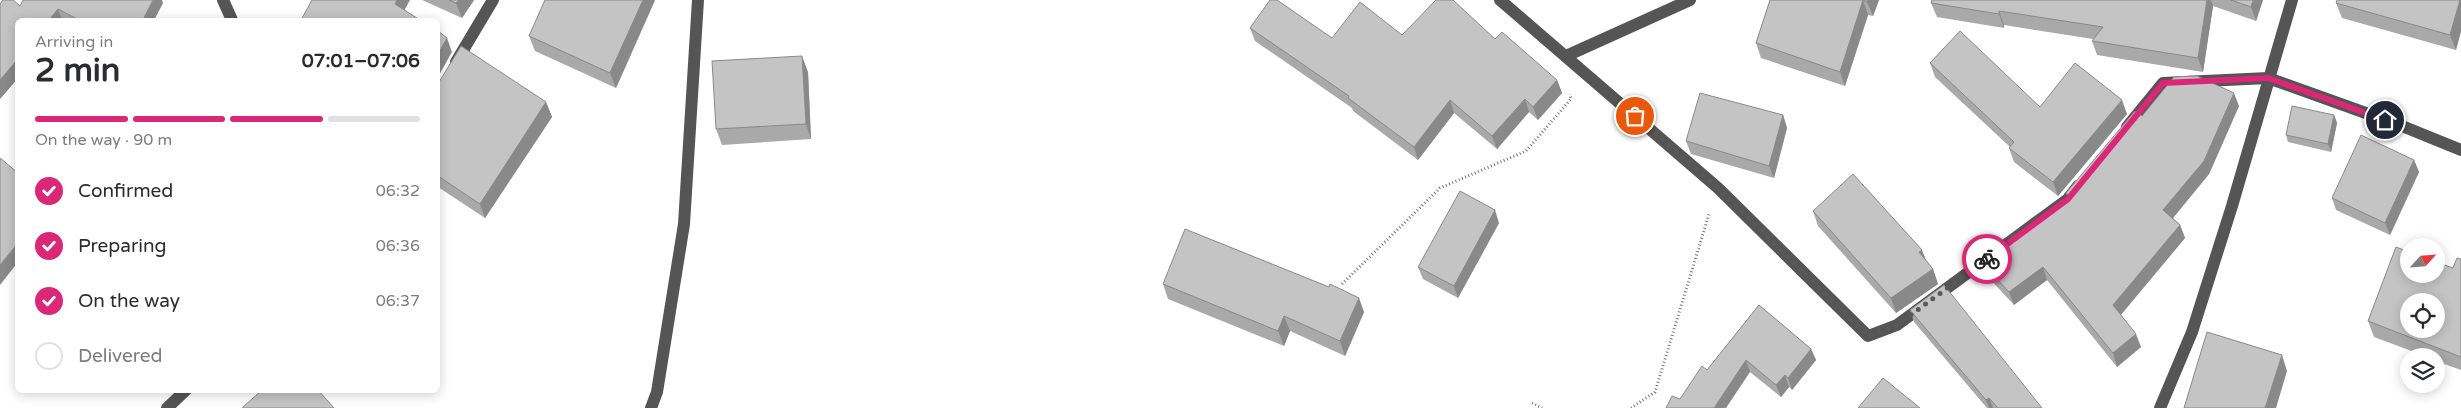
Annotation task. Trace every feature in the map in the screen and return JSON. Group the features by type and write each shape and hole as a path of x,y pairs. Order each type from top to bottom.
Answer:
{"street":[{"path":"223,0 231,18"},
{"path":"448,75 493,0"},
{"path":"651,408 657,392 684,224 698,0"},
{"path":"1500,0 1718,188 1868,336 1897,325 2068,199 2087,176"},
{"path":"1566,56 1690,0"},
{"path":"2160,408 2192,332 2232,206 2292,0"},
{"path":"2119,137 2163,83 2268,78 2402,126 2461,150"},
{"path":"167,408 183,393"}],"path":[{"path":"1342,284 1440,188 1526,151 1571,98 1566,56"},
{"path":"1631,408 1655,392 1718,188"},
{"path":"1532,404 1542,408"}],"building":[{"path":"3,0 13,0 20,6 23,0 153,0 144,18 75,18 58,9 51,18 15,18 15,62 0,80 0,4"},
{"path":"312,0 397,0 395,4 417,18 302,18"},
{"path":"545,0 643,0 610,73 529,36"},
{"path":"1270,0 1277,0 1332,38 1360,2 1402,35 1436,0 1453,0 1495,39 1502,32 1557,80 1533,107 1525,99 1492,136 1450,100 1414,147 1348,98 1349,96 1250,28"},
{"path":"1770,0 1863,0 1840,72 1756,43"},
{"path":"1932,0 2207,0 2198,58 2092,41 2103,27 1999,11 1999,14 1931,3"},
{"path":"2231,0 2253,0 2251,7"},
{"path":"2337,0 2460,0 2450,35 2336,3"},
{"path":"1960,31 2040,107 2075,63 2122,100 2053,182 2009,148 2014,142 1930,63"},
{"path":"440,33 447,38 440,50"},
{"path":"461,46 546,102 480,204 440,177 440,80"},
{"path":"802,56 806,124 716,129 712,61"},
{"path":"2197,76 2234,93 2204,161 2163,210 2180,225 2113,305 2136,334 2113,353 2043,267 2009,292 1984,265 2072,197 2066,193 2135,111 2142,116 2174,77"},
{"path":"1700,93 1783,115 1769,166 1686,141"},
{"path":"2292,106 2334,115 2328,144 2286,135"},
{"path":"2361,135 2414,160 2385,223 2332,198"},
{"path":"0,158 15,170 15,247 0,265"},
{"path":"1853,174 1922,250 1919,252 1933,269 1891,298 1813,211"},
{"path":"1460,191 1495,210 1454,286 1418,267"},
{"path":"1185,229 1329,287 1330,284 1359,298 1340,341 1284,316 1278,331 1163,284"},
{"path":"2396,247 2400,249 2400,283 2445,283 2445,265 2453,268 2457,258 2461,259 2461,357 2445,351 2445,348 2438,348 2412,338 2445,338 2445,293 2400,293 2400,333 2368,321"},
{"path":"1944,285 2042,408 1998,408 1989,398 1986,400 1910,310"},
{"path":"1759,305 1811,349 1788,378 1785,375 1776,385 1746,360 1714,408 1666,408 1672,396 1680,399 1702,366 1707,370"},
{"path":"2207,332 2282,355 2265,408 2184,408"},
{"path":"1883,378 1920,408 1858,408"},
{"path":"259,393 321,393 334,408 242,408"}],"way so far":[{"path":"1635,116 1718,188 1868,336 1897,325 1987,259"}],"route":[{"path":"1987,259 2068,199 2163,83 2268,78 2385,120"}]}
